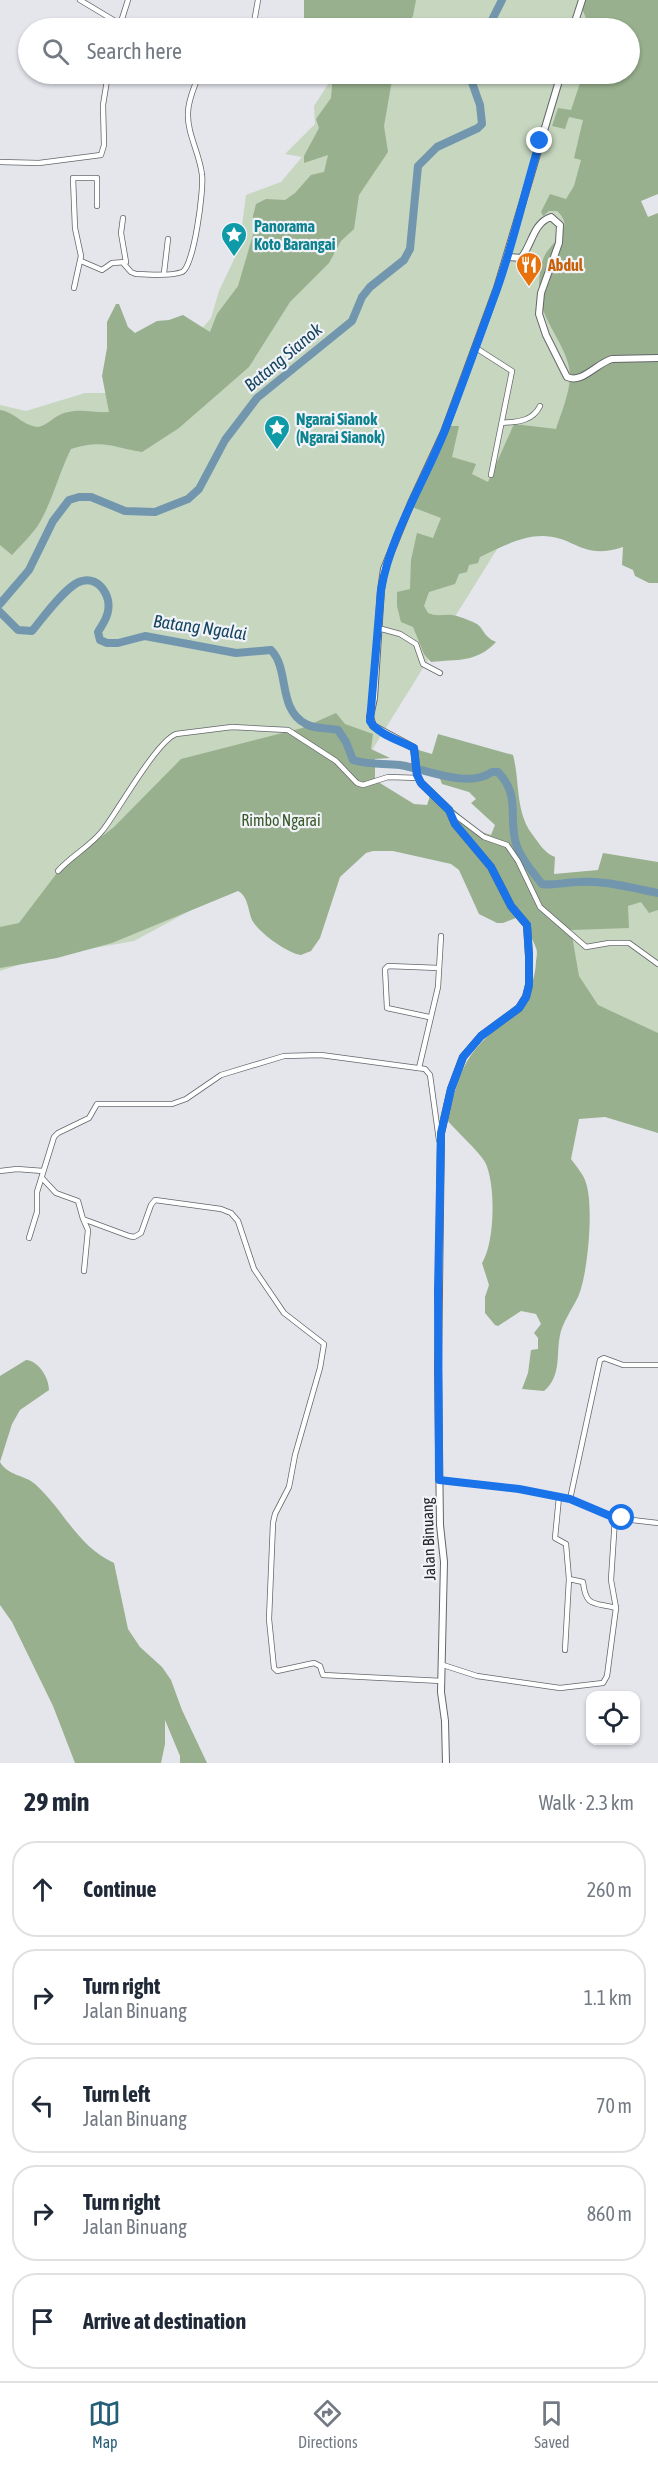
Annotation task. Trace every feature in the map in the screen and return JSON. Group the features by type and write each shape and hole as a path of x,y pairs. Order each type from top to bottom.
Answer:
{"main road":[{"path":"576,18 582,0"},
{"path":"418,776 414,748 382,732 370,721 384,569 444,432 476,348 506,261 558,84"},
{"path":"506,261 509,257 521,258 529,249 535,232 546,219 551,217 560,225 559,243 542,293 539,315 546,335 567,377 574,380 604,361 612,359 658,358"},
{"name":"Jalan Binuang","path":"418,776 426,790 449,810 455,824 491,867 511,906 527,925 529,985 526,997 519,1008 481,1036 463,1057 451,1089 440,1146 439,1480 444,1562 442,1681 446,1763"}],"street":[{"path":"80,0 108,18"},
{"path":"122,18 128,0"},
{"path":"255,18 258,0"},
{"path":"0,162 39,163 101,155 104,145 103,105 106,84"},
{"path":"81,261 102,270 112,263 124,264 131,273 136,274 185,270 194,244 202,176 187,115 195,84"},
{"path":"74,288 81,261 81,251 75,228 73,178 97,178 97,206"},
{"path":"123,218 121,233 127,260 124,264"},
{"path":"164,273 168,239"},
{"path":"476,348 512,371 490,475"},
{"path":"502,423 532,417 540,406"},
{"path":"378,628 402,634 407,640 416,644 423,664 440,673"},
{"path":"58,871 103,830 149,763 168,739 176,734 232,727 282,729 292,732 326,754 357,783 363,784 385,777 418,776"},
{"path":"449,810 484,837 507,845 518,861 540,907 586,947 609,943 629,943 658,963"},
{"path":"419,1068 429,1017 438,987 441,936"},
{"path":"429,1017 387,1008 385,969 388,966 439,968"},
{"path":"29,1238 37,1212 37,1192 58,1133 89,1118 97,1104 172,1104 186,1099 221,1075 284,1056 321,1055 425,1069 430,1076 440,1146"},
{"path":"0,1171 17,1169 43,1171"},
{"path":"42,1178 56,1193 80,1203 88,1230 84,1271"},
{"path":"83,1219 134,1237 144,1229 151,1205 155,1200 213,1207 231,1213 238,1221 244,1235 254,1269 284,1313 324,1344 320,1368 295,1455 289,1487 275,1514 273,1523 269,1619 274,1668 277,1671 314,1663 320,1666 323,1675 442,1681"},
{"path":"570,1499 600,1360 604,1358 623,1365 658,1365"},
{"path":"439,1480 519,1489 570,1499 615,1518 658,1523"},
{"path":"558,1497 555,1538 567,1548 565,1650"},
{"path":"443,1665 477,1676 560,1688 603,1683 607,1676 616,1608 611,1581 615,1518"},
{"path":"568,1579 583,1582 584,1596 592,1604 616,1608"}],"green space":[{"path":"304,0 416,0 412,18 304,18"},
{"name":"Ngarai Sianok (Ngarai Sianok)","path":"307,0 658,0 579,401 535,488 336,808 232,888 134,941 43,957 0,971 0,405 26,411 85,393 106,393 163,374 211,318 219,291 239,249 246,195 281,182 302,157 285,154 315,124 314,106 328,84 640,84 640,18 311,18"},
{"path":"584,0 658,0 658,194 641,201 648,217 658,213 658,583 649,583 635,576 633,570 622,565 623,547 609,551 597,551 588,550 554,537 542,536 518,540 480,557 478,563 469,565 467,572 459,574 455,584 429,592 424,606 428,613 461,617 478,625 488,637 496,642 489,649 474,657 431,662 424,654 413,627 401,622 397,606 397,592 410,589 411,560 417,533 433,538 441,518 412,507 449,426 459,426 452,457 476,464 472,474 488,482 514,424 556,429 569,389 570,375 565,354 540,300 539,289 544,257 561,235 564,224 557,211 549,211 543,216 541,212 550,194 566,199 574,186 581,160 574,158 583,120 569,117 565,129 552,126 558,108 571,110 580,84 640,84 640,18 586,18 581,6"},
{"path":"332,84 391,84 384,126 388,152 359,195 354,229 341,241 329,263 290,302 249,367 179,428 142,452 100,444 71,449 40,522 12,555 0,545 0,410 38,427 60,414 81,411 109,412 102,376 107,348 107,322 116,304 119,304 128,327 135,333 157,321 183,315 210,332 217,314 238,286 255,228 253,216 256,204 266,199 285,200 295,193 311,175 324,172 328,155 304,163 304,156 319,128 316,119 331,98"},
{"name":"Rimbo Ngarai","path":"336,713 345,724 373,734 371,749 390,758 375,759 375,780 414,804 427,805 432,790 478,831 491,835 495,825 471,803 476,799 469,792 442,784 439,776 417,768 415,749 432,754 438,734 513,755 523,816 539,844 555,857 554,874 598,870 603,853 658,862 658,910 649,913 641,902 628,906 629,928 571,930 579,976 598,1005 658,1033 658,1133 605,1117 579,1119 571,1159 584,1177 590,1207 585,1273 578,1297 561,1331 554,1378 544,1391 522,1389 528,1373 531,1350 538,1349 538,1338 534,1333 541,1324 536,1314 521,1311 498,1326 485,1313 485,1297 489,1285 482,1263 490,1242 492,1228 489,1172 477,1152 447,1120 466,1062 481,1043 512,1013 528,991 534,978 537,950 530,936 516,918 497,923 479,914 459,870 451,864 393,851 366,853 340,877 320,938 311,951 301,955 281,946 255,925 244,896 238,891 112,943 57,958 0,968 0,927 19,923 60,869 114,827 181,759 302,728"},
{"path":"555,892 658,900 658,1065 564,1000"},
{"path":"26,1360 31,1361 42,1371 49,1390 20,1410 12,1424 0,1462 0,1376"},
{"path":"0,1462 7,1470 35,1484 90,1547 114,1563 128,1629 140,1647 162,1667 171,1680 182,1710 207,1763 180,1763 180,1756 165,1720 165,1744 161,1763 75,1763 53,1706 12,1622 0,1605"}],"waterway":[{"name":"Batang Sianok","path":"493,18 502,0"},
{"name":"Batang Sianok","path":"0,604 29,570 53,521 69,500 91,497 125,511 155,512 188,499 199,489 225,440 257,398 352,321 362,297 370,287 404,260 410,249 418,166 437,147 482,124 480,105 473,84"},
{"name":"Batang Ngalai","path":"0,612 18,630 32,631 69,588 88,580 98,584 108,599 107,614 98,632 100,640 107,643 118,643 145,636 236,653 271,650 277,658 291,709 309,726 338,730 353,760 400,765 471,779 498,772 505,781 512,798 516,844 527,865 542,884 599,882 658,893"}],"place":[{"name":"Panorama Koto Barangai","path":"234,258"},
{"name":"Abdul","path":"529,288"},
{"name":"Ngarai Sianok (Ngarai Sianok)","path":"277,451"}],"route":[{"path":"540,141 506,261 476,348 444,432 384,569 374,698 370,721 382,732 414,748 417,775 421,783 449,810 455,824 491,867 511,906 527,925 529,985 526,997 519,1008 481,1036 463,1057 451,1089 441,1133 438,1291 439,1480 519,1489 570,1499 615,1518 622,1518"}]}
